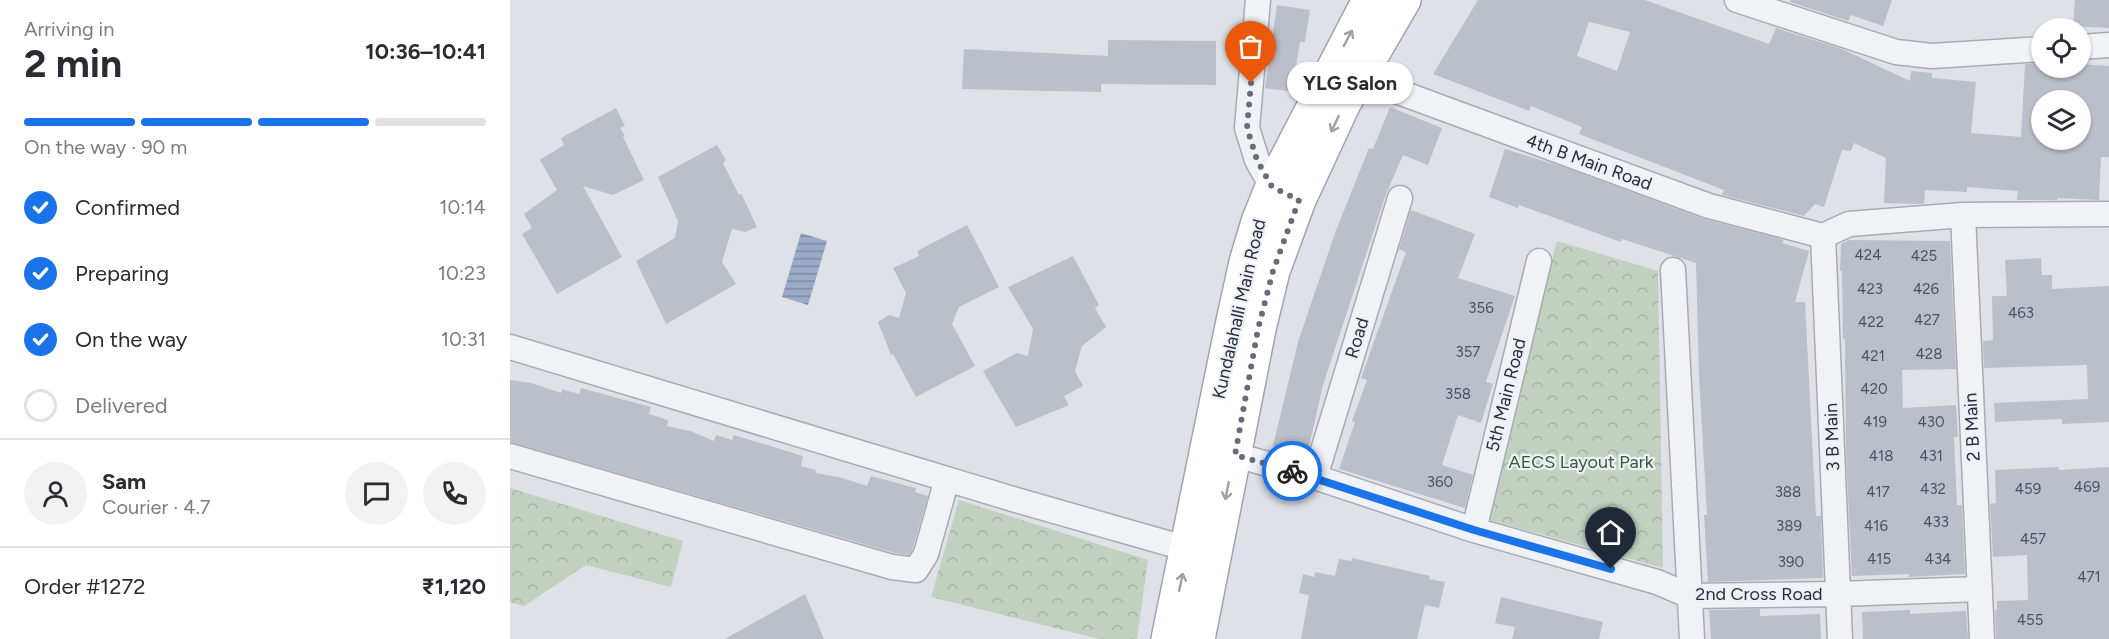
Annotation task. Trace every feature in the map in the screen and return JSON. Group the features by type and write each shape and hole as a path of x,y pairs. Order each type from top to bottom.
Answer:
{"main road":[{"name":"Kundalahalli Main Road","path":"1198,639 1258,329 1273,271 1285,194 1369,0"},
{"name":"Kundalahalli Main Road","path":"1168,639 1246,262 1258,222 1285,194 1404,0"}],"street":[{"path":"1258,0 1247,128 1257,160 1285,194"},
{"path":"1737,0 1896,52 1932,56 2031,50"},
{"path":"2091,46 2109,45"},
{"name":"4th B Main Road","path":"1358,77 1709,206 1823,236"},
{"name":"Road","path":"1315,477 1400,198"},
{"path":"1823,236 1849,224 1963,215 2109,214"},
{"name":"2 B Main","path":"1963,215 1982,639"},
{"name":"3 B Main","path":"1823,236 1840,639"},
{"name":"5th Main Road","path":"1474,530 1539,261"},
{"path":"1673,270 1692,639"},
{"path":"510,347 1188,549"},
{"name":"2nd Cross Road","path":"1235,455 1315,477 1474,530 1657,582 1690,596 1980,589"},
{"path":"510,456 892,567 916,570 926,554 947,479"}],"green space":[{"name":"AECS Layout Park","path":"1557,241 1658,271 1663,568 1482,518"},
{"path":"510,488 683,541 671,587 586,565 524,606 510,602"},
{"path":"959,500 1148,560 1137,639 1099,639 931,597"}],"water":[{"path":"801,233 827,241 808,305 782,297"}],"building":[{"path":"1478,0 1645,0 1769,44 1776,28 1842,49 1910,81 1911,71 1932,73 1932,78 1976,82 1971,133 2021,137 2025,64 2031,64 2031,78 2091,78 2091,65 2109,66 2109,157 2101,157 2099,200 2057,198 2057,200 2017,200 2018,191 1967,187 1967,192 1925,190 1924,204 1884,203 1886,158 1854,143 1851,151 1842,150 1824,207 1815,204 1804,216 1722,195 1724,190 1579,134 1582,127 1531,106 1529,111 1433,74","holes":["1589,22 1630,32 1617,71 1577,56"]},
{"path":"1791,0 1892,0 1883,26 1851,15 1848,21 1790,2"},
{"path":"2075,0 2109,0 2109,28 2091,27 2091,18 2074,18"},
{"path":"1277,5 1310,10 1305,42 1300,42 1295,73 1291,73 1288,91 1265,88"},
{"path":"1108,40 1216,41 1216,85 1101,84 1101,92 962,89 964,49 1108,56"},
{"path":"1390,107 1442,128 1428,165 1403,155 1386,194 1323,385 1307,455 1273,446 1298,342 1335,233 1369,148 1373,149"},
{"path":"616,108 625,126 620,128 625,136 623,137 644,180 613,195 583,186 622,257 557,294 522,234 532,228 524,214 557,190 540,160 564,145 561,138"},
{"path":"717,145 726,160 723,163 739,195 741,193 757,227 745,232 732,229 722,262 736,284 666,324 636,261 675,238 678,221 658,177"},
{"path":"1505,149 1563,167 1704,219 1784,240 1782,243 1809,251 1795,302 1805,302 1816,516 1821,516 1823,578 1708,582 1696,263 1622,239 1621,242 1519,205 1518,208 1489,197"},
{"path":"1411,210 1475,234 1458,278 1515,296 1486,382 1493,384 1481,423 1458,415 1442,465 1473,475 1465,508 1339,469 1355,422 1352,421 1367,380 1361,378 1406,252 1399,249"},
{"path":"967,225 999,287 959,307 952,324 975,366 916,397 893,354 891,355 878,322 889,315 899,318 906,293 893,268 919,256 917,251"},
{"path":"1849,240 1950,241 1956,369 1902,370 1903,408 1956,405 1958,437 1954,437 1957,505 1962,505 1965,574 1909,577 1909,574 1852,576 1846,454 1845,339 1843,339 1842,271 1840,271 1841,244"},
{"path":"1073,256 1099,305 1095,308 1106,327 1082,346 1075,371 1083,386 1064,396 1069,405 1016,427 983,371 1017,353 1028,356 1033,329 1008,287"},
{"path":"2041,258 2042,275 2052,275 2052,289 2109,286 2109,422 2062,424 2062,419 1995,422 1994,403 2088,399 2087,365 1984,368 1983,341 1993,340 1992,296 2007,296 2005,260"},
{"path":"510,380 531,383 561,393 562,389 579,394 581,388 651,407 649,414 668,420 667,426 690,431 714,441 716,435 732,440 734,435 803,456 801,466 816,470 815,473 839,477 867,486 871,476 916,488 915,492 928,496 913,548 909,555 895,553 510,442"},
{"path":"2059,467 2059,470 2109,467 2109,639 1996,639 1997,601 2028,600 2027,555 1993,557 1990,504 1996,503 1995,470"},
{"path":"1352,558 1430,576 1429,579 1445,582 1439,608 1425,605 1417,639 1301,639 1309,595 1299,593 1303,574 1314,577 1315,572 1335,576 1339,559 1352,561"},
{"path":"805,594 824,639 725,639"},
{"path":"1501,597 1603,622 1599,639 1512,639 1515,627 1495,623"},
{"path":"1760,609 1760,616 1820,614 1821,639 1711,639 1709,610"},
{"path":"1910,610 1910,614 1966,611 1968,639 1863,639 1862,612"}],"way so far":[{"path":"1251,83 1247,128 1257,160 1272,187 1299,200 1273,271 1258,329 1235,455 1292,471"}],"place":[{"name":"YLG Salon","path":"1251,83"}],"route":[{"path":"1292,471 1474,530 1611,569"}]}
